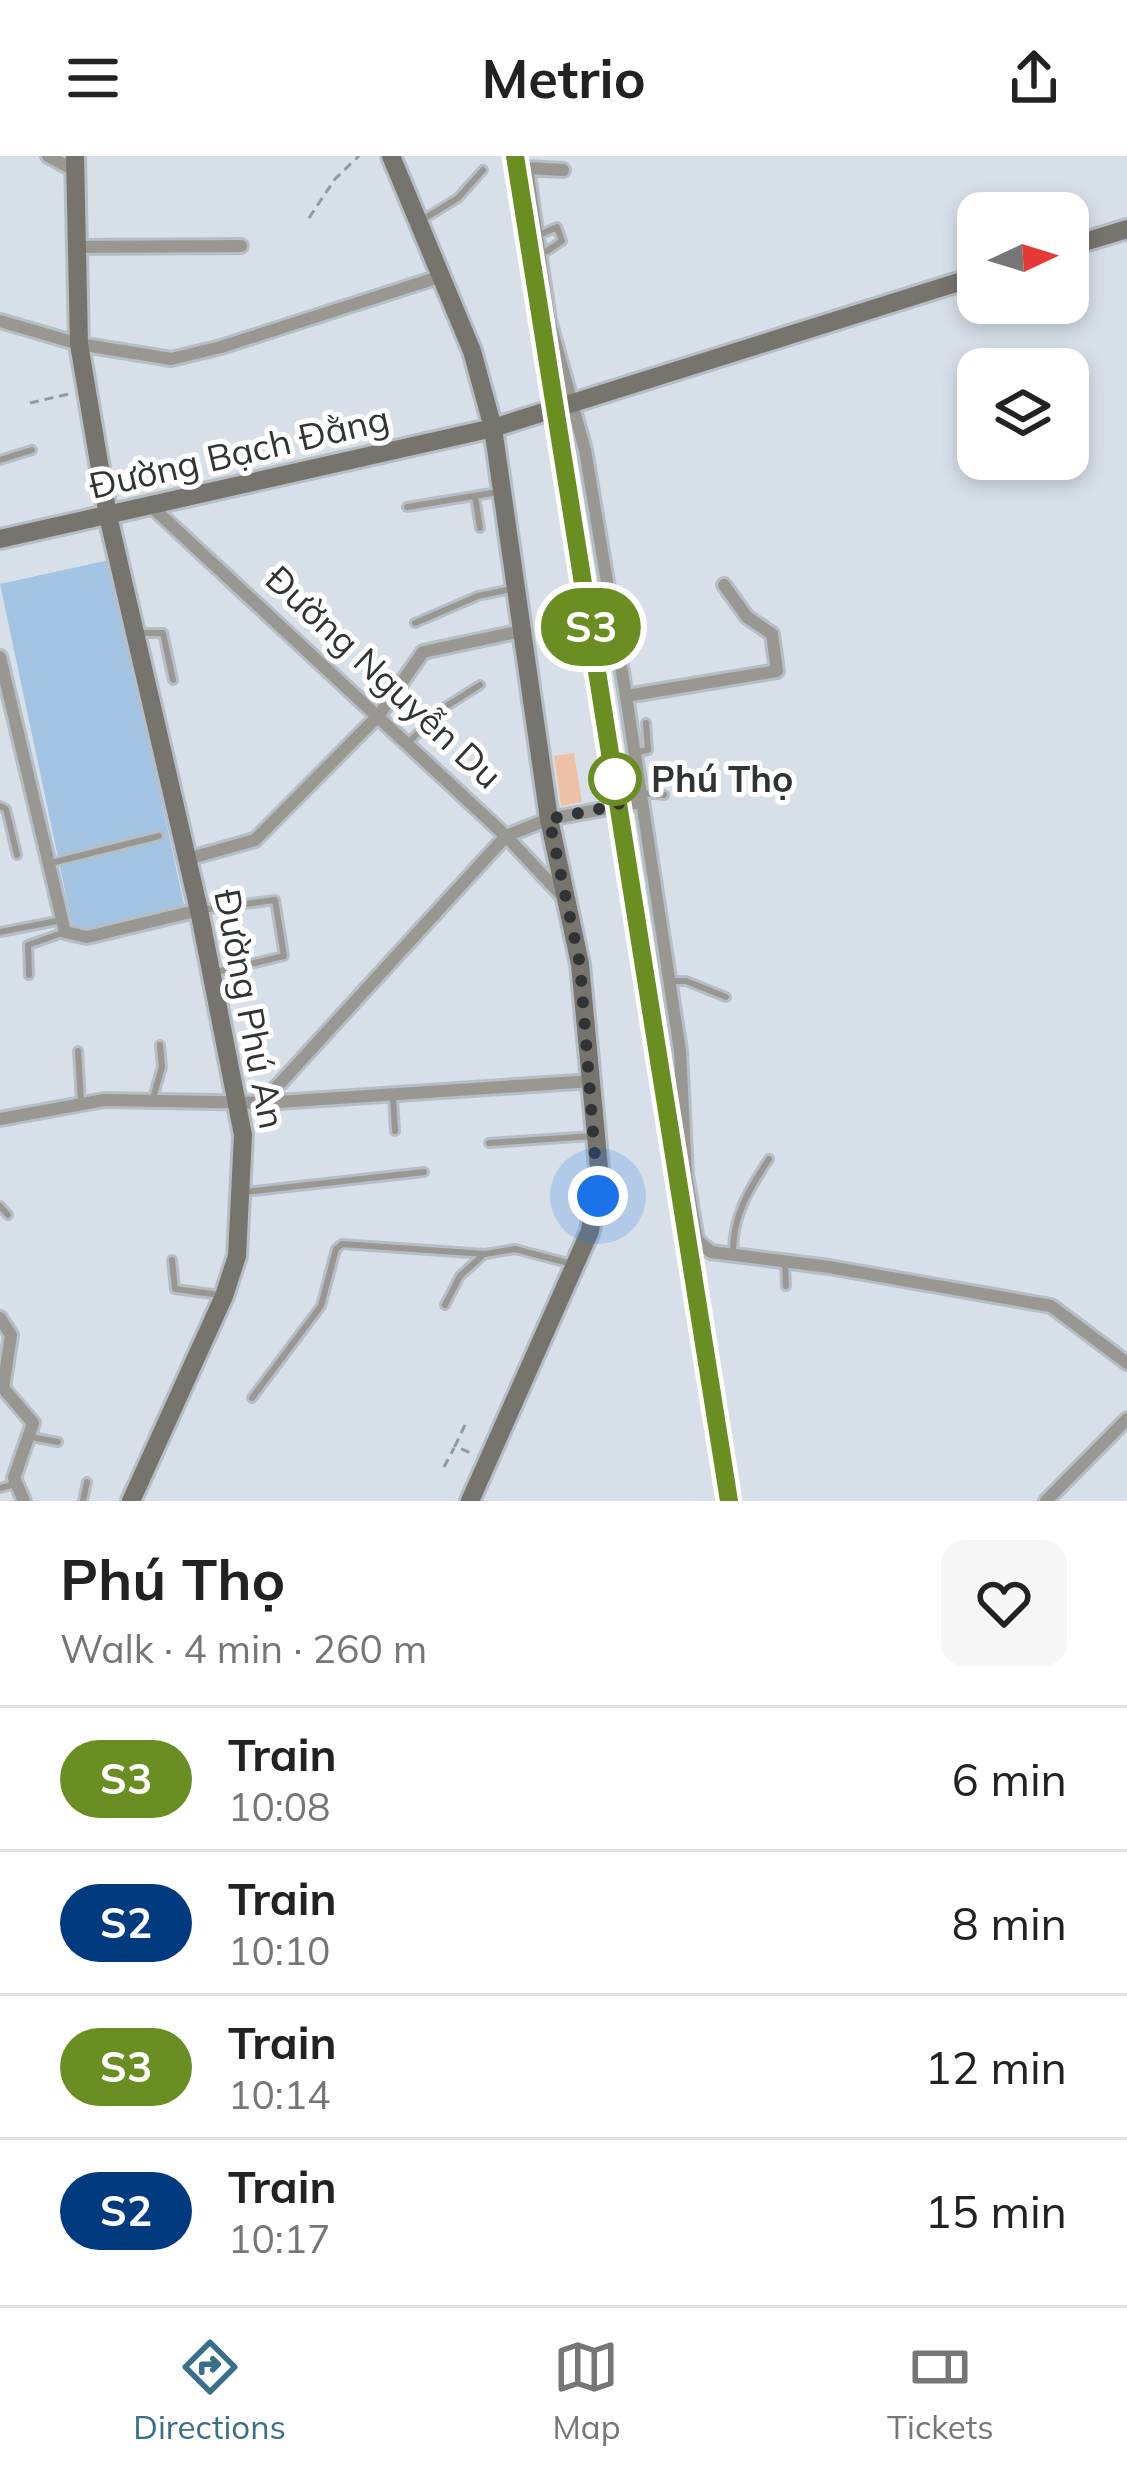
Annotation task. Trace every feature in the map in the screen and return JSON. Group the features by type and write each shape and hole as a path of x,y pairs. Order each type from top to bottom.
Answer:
{"street":[{"path":"48,156 75,163 79,344 108,516"},
{"path":"392,156 478,369 493,428 549,819 580,964 596,1136 598,1196 576,1265 470,1501"},
{"path":"563,170 527,168 549,320 574,405 626,696 680,1056 685,1167 694,1232 706,1250 1052,1306 1124,1361"},
{"path":"1089,241 1127,229"},
{"path":"76,248 241,246"},
{"path":"0,321 144,358 193,355 442,277"},
{"name":"Đường Bạch Đằng","path":"0,539 493,428 957,283"},
{"name":"Đường Nguyễn Du","path":"151,506 506,836 567,901"},
{"name":"Đường Phú An","path":"108,516 240,1103 242,1192 237,1256 224,1296 131,1501"},
{"path":"626,696 777,671 772,634 747,617 724,585"},
{"path":"187,859 256,840 379,716 423,652 521,631"},
{"path":"0,657 63,926 86,937 199,910"},
{"path":"263,1102 506,836 549,819 641,797"},
{"path":"0,1119 81,1102 240,1103 592,1081"},
{"path":"0,1318 10,1335 3,1388 32,1418 31,1438 7,1486 24,1501"},
{"path":"1046,1501 1127,1419"}],"lane":[{"path":"419,222 458,197 482,170"},
{"path":"536,237 552,225 557,227 562,241 547,251"},
{"path":"0,460 32,449"},
{"path":"407,507 501,491"},
{"path":"475,496 480,528"},
{"path":"415,623 478,596 515,588"},
{"path":"135,634 163,633 173,680"},
{"path":"408,743 442,709 480,685"},
{"path":"634,752 648,749 646,723"},
{"path":"641,797 664,795"},
{"path":"0,806 6,809 17,855"},
{"path":"47,864 159,836"},
{"path":"199,910 274,900 284,956 213,972"},
{"path":"0,932 63,926"},
{"path":"29,975 28,945 63,926"},
{"path":"669,981 686,981 726,997"},
{"path":"152,1102 163,1067 160,1045"},
{"path":"78,1051 81,1102"},
{"path":"393,1094 395,1131"},
{"path":"489,1143 596,1136"},
{"path":"733,1255 732,1234 741,1206 769,1159"},
{"path":"242,1192 424,1172"},
{"path":"0,1206 8,1215"},
{"path":"252,1398 321,1306 336,1249 342,1244 485,1253 515,1249 576,1265"},
{"path":"445,1305 460,1276 485,1253"},
{"path":"172,1260 175,1289 224,1296"},
{"path":"785,1261 786,1286"},
{"path":"31,1438 58,1442"},
{"path":"83,1501 87,1482"}],"path":[{"path":"309,218 335,179 359,156"},
{"path":"30,403 87,390"},
{"path":"444,1467 465,1425"},
{"path":"455,1446 488,1460"}],"shaded area":[{"path":"109,560 185,909 74,933 0,584"}],"building":[{"path":"574,753 582,802 561,806 554,756"}],"railway":[{"path":"515,156 729,1501"}],"train":[{"name":"S3","path":"515,156 729,1501"}],"place":[{"name":"Phú Thọ","path":"615,779"}],"route":[{"path":"598,1196 580,964 549,819 619,805 615,779"}]}
